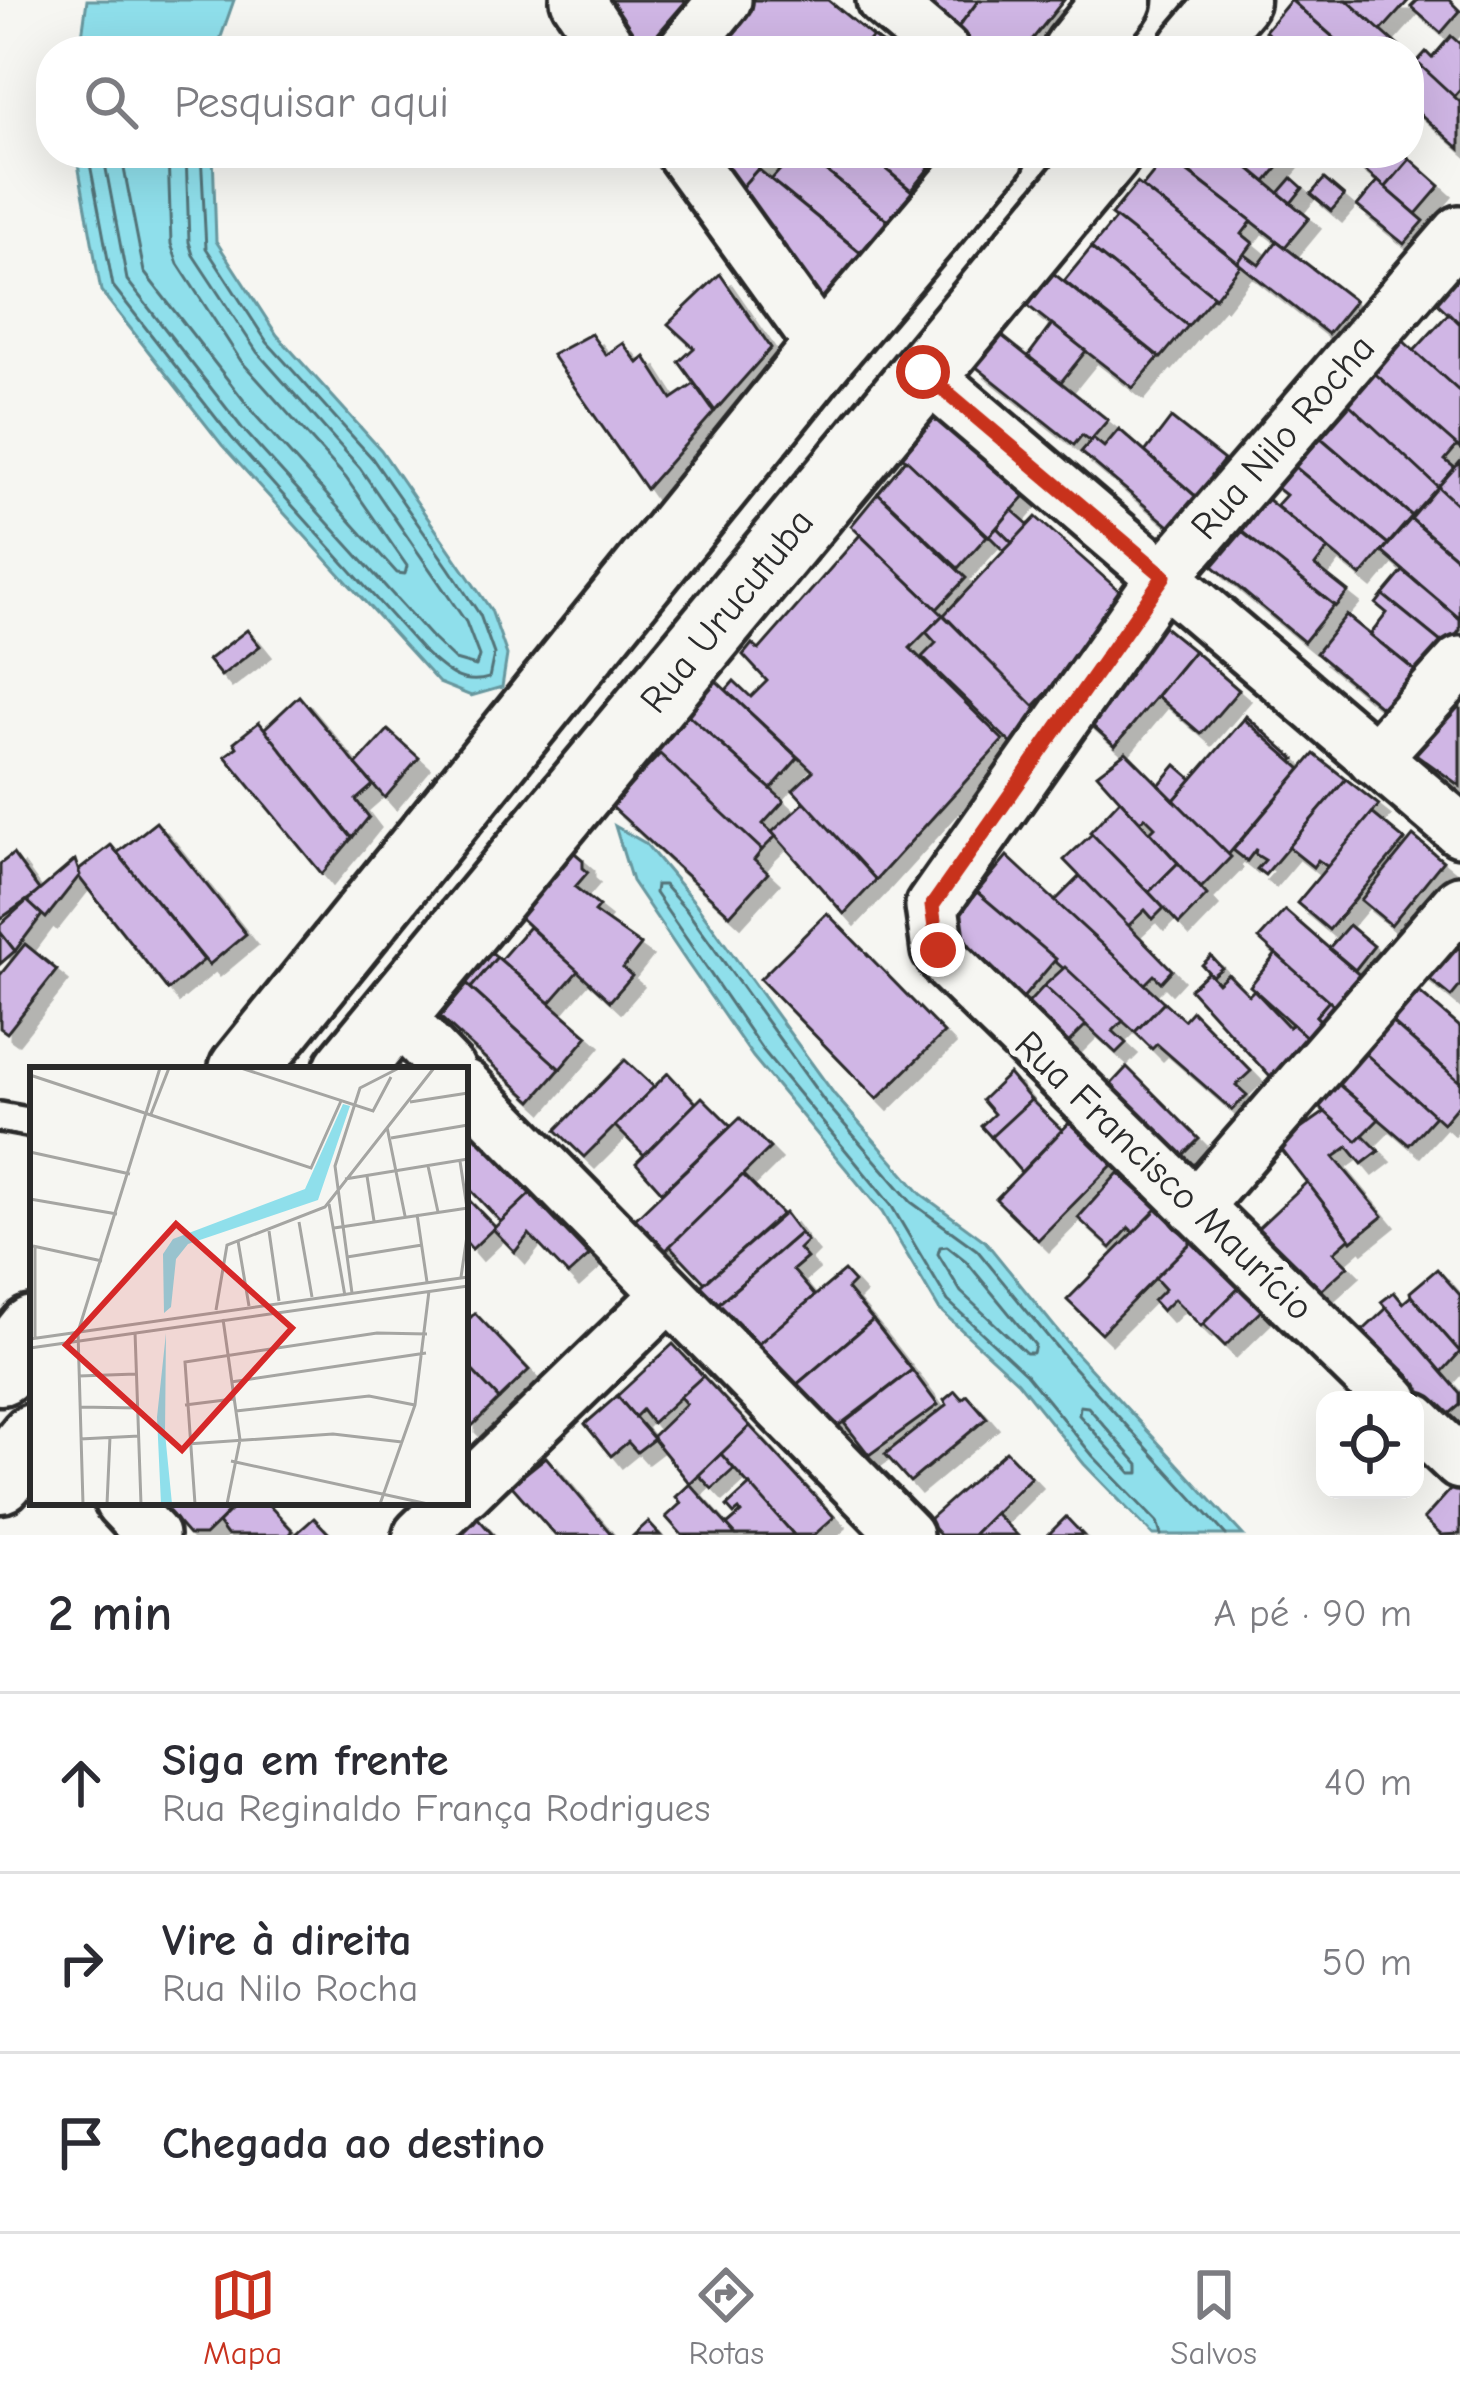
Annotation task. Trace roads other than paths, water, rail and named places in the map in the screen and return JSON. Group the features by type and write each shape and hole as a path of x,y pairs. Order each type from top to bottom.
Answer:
{"street":[{"path":"577,0 601,36"},
{"path":"695,36 725,0"},
{"path":"883,0 925,36"},
{"path":"1088,36 1118,0"},
{"path":"1205,36 1235,0"},
{"path":"693,168 825,350"},
{"path":"245,1067 825,350 979,168"},
{"name":"Rua Urucutuba","path":"351,1067 1094,168"},
{"name":"Rua Nilo Rocha","path":"938,950 932,906 1164,576 1460,232"},
{"path":"923,372 1460,830"},
{"path":"1374,758 1460,663"},
{"path":"1195,1207 1460,902"},
{"name":"Rua Francisco Maurício","path":"938,950 1385,1391"},
{"path":"396,1015 446,1067"},
{"path":"468,1089 892,1531"},
{"path":"468,1489 668,1295"},
{"path":"30,1334 0,1369 30,1403"},
{"path":"1424,1428 1460,1462"},
{"path":"0,1479 30,1442"},
{"path":"124,1505 152,1535"},
{"path":"420,1535 451,1505"}],"lane":[{"path":"0,1117 30,1122"}],"water":[{"path":"87,0 234,0 221,36 82,36"},
{"path":"79,168 214,168 216,241 277,335 381,450 491,610 507,655 502,687 471,696 439,683 222,445 101,291"},
{"path":"615,826 645,843 696,904 834,1094 921,1194 985,1241 1075,1352 1243,1535 1153,1535 1084,1464 1018,1382 939,1309 882,1212 753,1057 632,881"}]}
